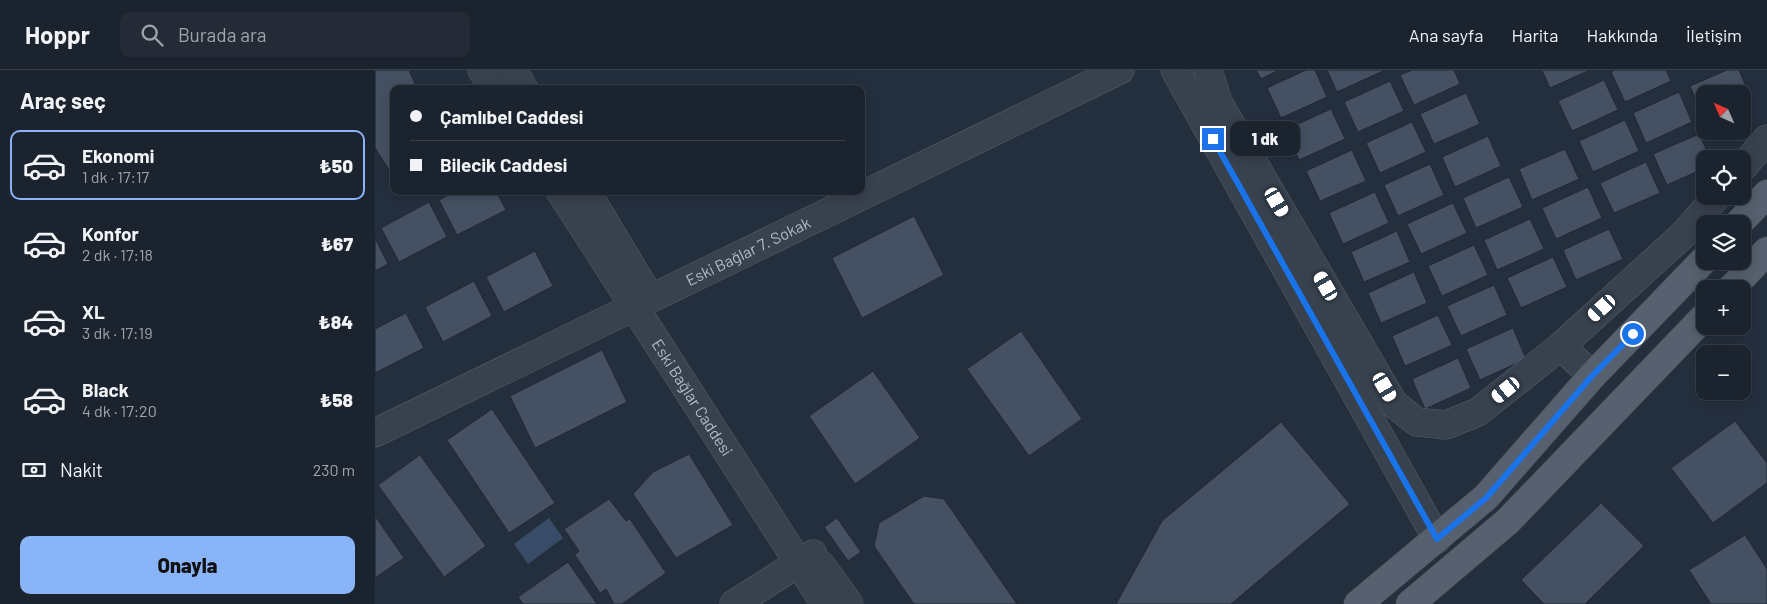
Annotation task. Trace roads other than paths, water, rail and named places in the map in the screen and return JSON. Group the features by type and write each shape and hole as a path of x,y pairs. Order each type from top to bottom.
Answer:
{"main road":[{"path":"1747,215 1767,194"},
{"path":"1740,280 1767,251"},
{"path":"1358,604 1486,498 1592,376 1696,268"},
{"path":"1410,604 1508,521 1696,325"}],"street":[{"path":"482,70 491,85"},
{"path":"513,70 522,85"},
{"name":"Eski Bağlar 7. Sokak","path":"865,194 1121,70"},
{"path":"1175,70 1437,539"},
{"path":"1208,70 1218,102 1394,404 1417,422 1446,424 1478,412 1561,346 1684,234 1709,205"},
{"path":"1751,158 1767,139"},
{"name":"Eski Bağlar Caddesi","path":"563,195 642,302 805,558 825,604"},
{"name":"Eski Bağlar Caddesi","path":"588,195 642,302"},
{"name":"Eski Bağlar 7. Sokak","path":"375,433 863,195"},
{"path":"1561,346 1592,376"},
{"path":"734,604 805,558"},
{"name":"Eski Bağlar Caddesi","path":"805,558 849,604"}],"water":[{"path":"549,518 563,538 528,564 514,544"}]}
